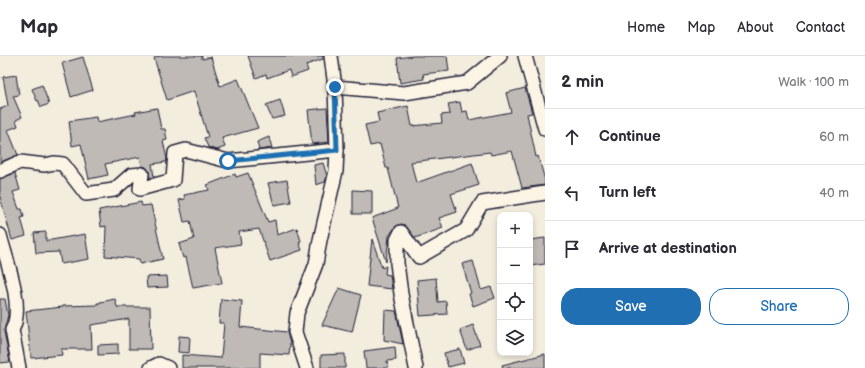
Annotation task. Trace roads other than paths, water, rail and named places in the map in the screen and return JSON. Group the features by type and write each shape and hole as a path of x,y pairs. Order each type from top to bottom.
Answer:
{"street":[{"path":"307,368 295,332 297,313 316,264 336,171 337,150 335,87 331,56"},
{"path":"335,87 404,93 467,83 500,56"},
{"path":"525,56 545,129"},
{"path":"0,171 20,162 44,165 54,163 63,164 86,194 114,190 131,175 142,174 140,189 173,180 175,153 186,150 228,161 337,150"},
{"path":"416,368 401,294 397,263 397,240 401,232 419,257 466,230 482,203 545,193"},
{"path":"0,235 16,294 15,325 12,330 19,368"},
{"path":"12,330 27,368"},
{"path":"151,368 159,364 168,368"}]}
